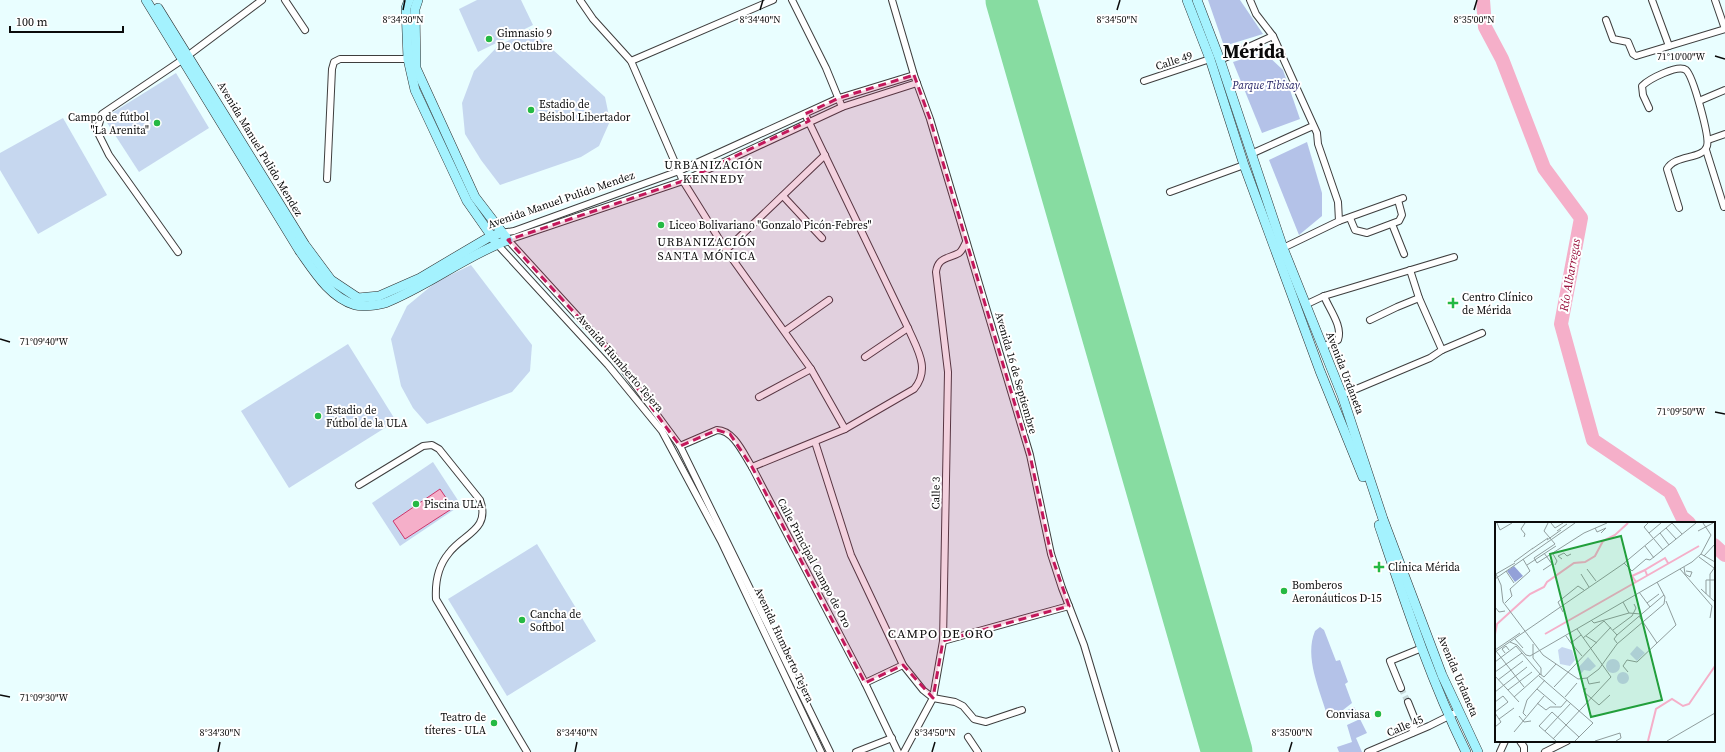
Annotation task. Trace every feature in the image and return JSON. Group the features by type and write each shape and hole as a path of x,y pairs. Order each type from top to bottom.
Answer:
{"street":[{"path":"146,0 185,57 299,250 327,288 356,306 384,304 497,244 683,181 809,121 842,107 917,83"},
{"name":"Avenida Manuel Pulido Mendez","path":"153,0 185,57 305,246 331,280 358,298 379,296 420,278 491,236 514,231 679,171 839,98 914,75"},
{"path":"178,252 109,155 97,131 102,114 185,57 262,0"},
{"path":"284,0 305,30"},
{"name":"Avenida Humberto Tejera","path":"409,0 406,8 408,59 415,90 464,194 497,244 608,365 654,421 668,441 721,541 821,752"},
{"name":"Avenida Humberto Tejera","path":"418,0 415,9 416,68 475,197 501,233 612,355 680,446 830,752"},
{"path":"580,0 593,19 631,61 683,181 726,250 811,369 846,429"},
{"path":"631,61 773,0"},
{"path":"792,0 842,107"},
{"name":"Avenida 16 de Septiembre","path":"892,0 914,75 930,118 1030,455 1051,554 1084,645 1116,752"},
{"name":"Avenida Urdaneta","path":"1187,0 1210,59 1244,165 1320,371 1363,476 1422,648 1448,716 1466,752"},
{"name":"Avenida Urdaneta","path":"1197,0 1220,60 1283,248 1342,396 1383,520 1442,675 1478,752"},
{"path":"1250,0 1256,14 1273,36 1317,133 1318,144 1338,202 1339,220"},
{"path":"1652,0 1669,46"},
{"path":"1606,20 1613,39 1628,42 1634,56 1725,29 1714,0"},
{"path":"1220,60 1273,36"},
{"path":"327,179 332,70 334,62 340,59 408,59"},
{"name":"Calle 49","path":"1144,81 1210,59"},
{"path":"1649,108 1643,95 1642,86 1648,80 1678,68 1685,69 1699,101 1708,140 1706,150 1724,208"},
{"path":"1699,101 1725,90"},
{"path":"752,467 846,429 914,389 921,381 923,371 922,362 908,328 805,114"},
{"path":"1251,154 1313,126"},
{"path":"1708,140 1725,134"},
{"path":"1679,208 1667,169 1672,161 1702,153 1706,150"},
{"path":"726,250 825,155"},
{"path":"1170,192 1244,165"},
{"path":"783,196 822,238"},
{"path":"1283,248 1326,229 1339,220 1350,218 1401,199 1402,215 1399,221 1392,224 1367,233 1362,233 1355,230 1350,218"},
{"path":"1392,224 1404,254"},
{"name":"Calle 3","path":"904,752 933,698 943,641 948,372 936,272 939,262 944,258 959,253 966,242"},
{"path":"1305,304 1324,296 1454,257"},
{"path":"1410,270 1419,298 1442,350"},
{"path":"1322,347 1338,340 1340,334 1337,322 1324,296"},
{"path":"1370,320 1397,306 1419,298"},
{"path":"785,331 829,300"},
{"path":"865,357 908,328"},
{"path":"1342,396 1430,358 1442,350 1482,333"},
{"path":"759,397 811,369"},
{"name":"Calle Principal Campo de Oro","path":"680,446 717,430 723,430 730,434 752,467 865,683 898,752"},
{"path":"815,442 851,555 903,665 923,690 933,698 955,702 963,706 974,719 981,722 986,722 1022,710"},
{"path":"359,485 423,446 432,445 439,449 480,500 484,509 483,519 477,528 450,551 442,561 436,584 436,599 527,752"},
{"path":"943,641 1069,606"},
{"path":"1401,688 1390,662 1422,648"},
{"path":"865,683 903,665"},
{"path":"1408,702 1416,722 1412,733"},
{"name":"Calle 45","path":"1368,752 1459,711"},
{"path":"968,737 978,752"},
{"path":"856,752 892,738"},
{"path":"1501,752 1505,742"},
{"path":"1521,742 1524,747 1524,752"},
{"path":"1545,752 1565,742"}],"highlighted area":[{"path":"914,75 930,119 1030,455 1051,554 1069,606 943,641 933,698 903,665 865,683 752,467 730,434 717,430 680,446 613,355 508,240 683,181 809,121 805,114 839,98"}],"green space":[{"path":"1208,0 1240,0 1263,34 1224,46"},
{"name":"Parque Tibisay","path":"1264,52 1283,70 1300,119 1262,133 1233,62"},
{"path":"1307,142 1322,193 1322,216 1299,235 1269,160"},
{"path":"1320,627 1324,630 1336,661 1340,660 1348,682 1345,684 1352,703 1343,710 1327,715 1314,673 1311,652 1315,631"},
{"path":"1354,707 1358,714 1346,720 1343,712"},
{"path":"1360,719 1367,733 1356,738 1362,752 1339,752 1337,747 1352,742 1347,725"}],"shaded area":[{"name":"Gimnasio 9 De Octubre","path":"477,0 521,0 533,25 478,52 459,9"},
{"path":"530,29 605,97 610,121 599,146 581,157 500,185 481,160 465,134 462,103 474,71 498,46"},
{"name":"Campo de fútbol \"La Arenita\"","path":"176,73 209,128 139,172 104,118"},
{"path":"63,118 107,195 38,234 0,170 0,153"},
{"path":"471,265 532,345 530,371 512,392 427,424 413,408 401,386 391,339 407,306 436,282"},
{"name":"Estadio de Fútbol de la ULA","path":"348,344 396,421 289,488 241,411"},
{"name":"Piscina ULA","path":"433,462 461,505 400,546 372,503"},
{"path":"440,489 453,508 405,539 393,521"},
{"name":"Cancha de Softbol","path":"537,544 596,641 507,696 448,599"}],"waterway":[{"name":"Río Albarregas","path":"1483,0 1485,27 1502,59 1544,168 1581,218 1561,324 1593,440 1670,492 1682,517 1688,522"},
{"name":"Río Albarregas","path":"1715,546 1725,555"}],"runway":[{"path":"1011,0 1227,752"}],"tunnel":[{"path":"1401,688 1408,702"}],"place":[{"name":"Gimnasio 9 De Octubre","path":"489,39"},
{"name":"Estadio de Béisbol Libertador","path":"531,110"},
{"name":"Campo de fútbol \"La Arenita\"","path":"157,123"},
{"name":"Liceo Bolivariano \"Gonzalo Picón-Febres\"","path":"661,225"},
{"name":"Centro Clínico de Mérida","path":"1453,303"},
{"name":"Estadio de Fútbol de la ULA","path":"318,416"},
{"name":"Piscina ULA","path":"416,504"},
{"name":"Clínica Mérida","path":"1379,567"},
{"name":"Bomberos Aeronáuticos D-15","path":"1284,591"},
{"name":"Cancha de Softbol","path":"522,620"},
{"name":"Conviasa","path":"1378,714"},
{"name":"Teatro de títeres - ULA","path":"494,723"}],"district":[{"name":"Mérida","path":"1254,51"},
{"name":"URBANIZACIÓN KENNEDY","path":"714,172"},
{"name":"URBANIZACIÓN SANTA MÓNICA","path":"707,249"},
{"name":"CAMPO DE ORO","path":"941,633"}]}
